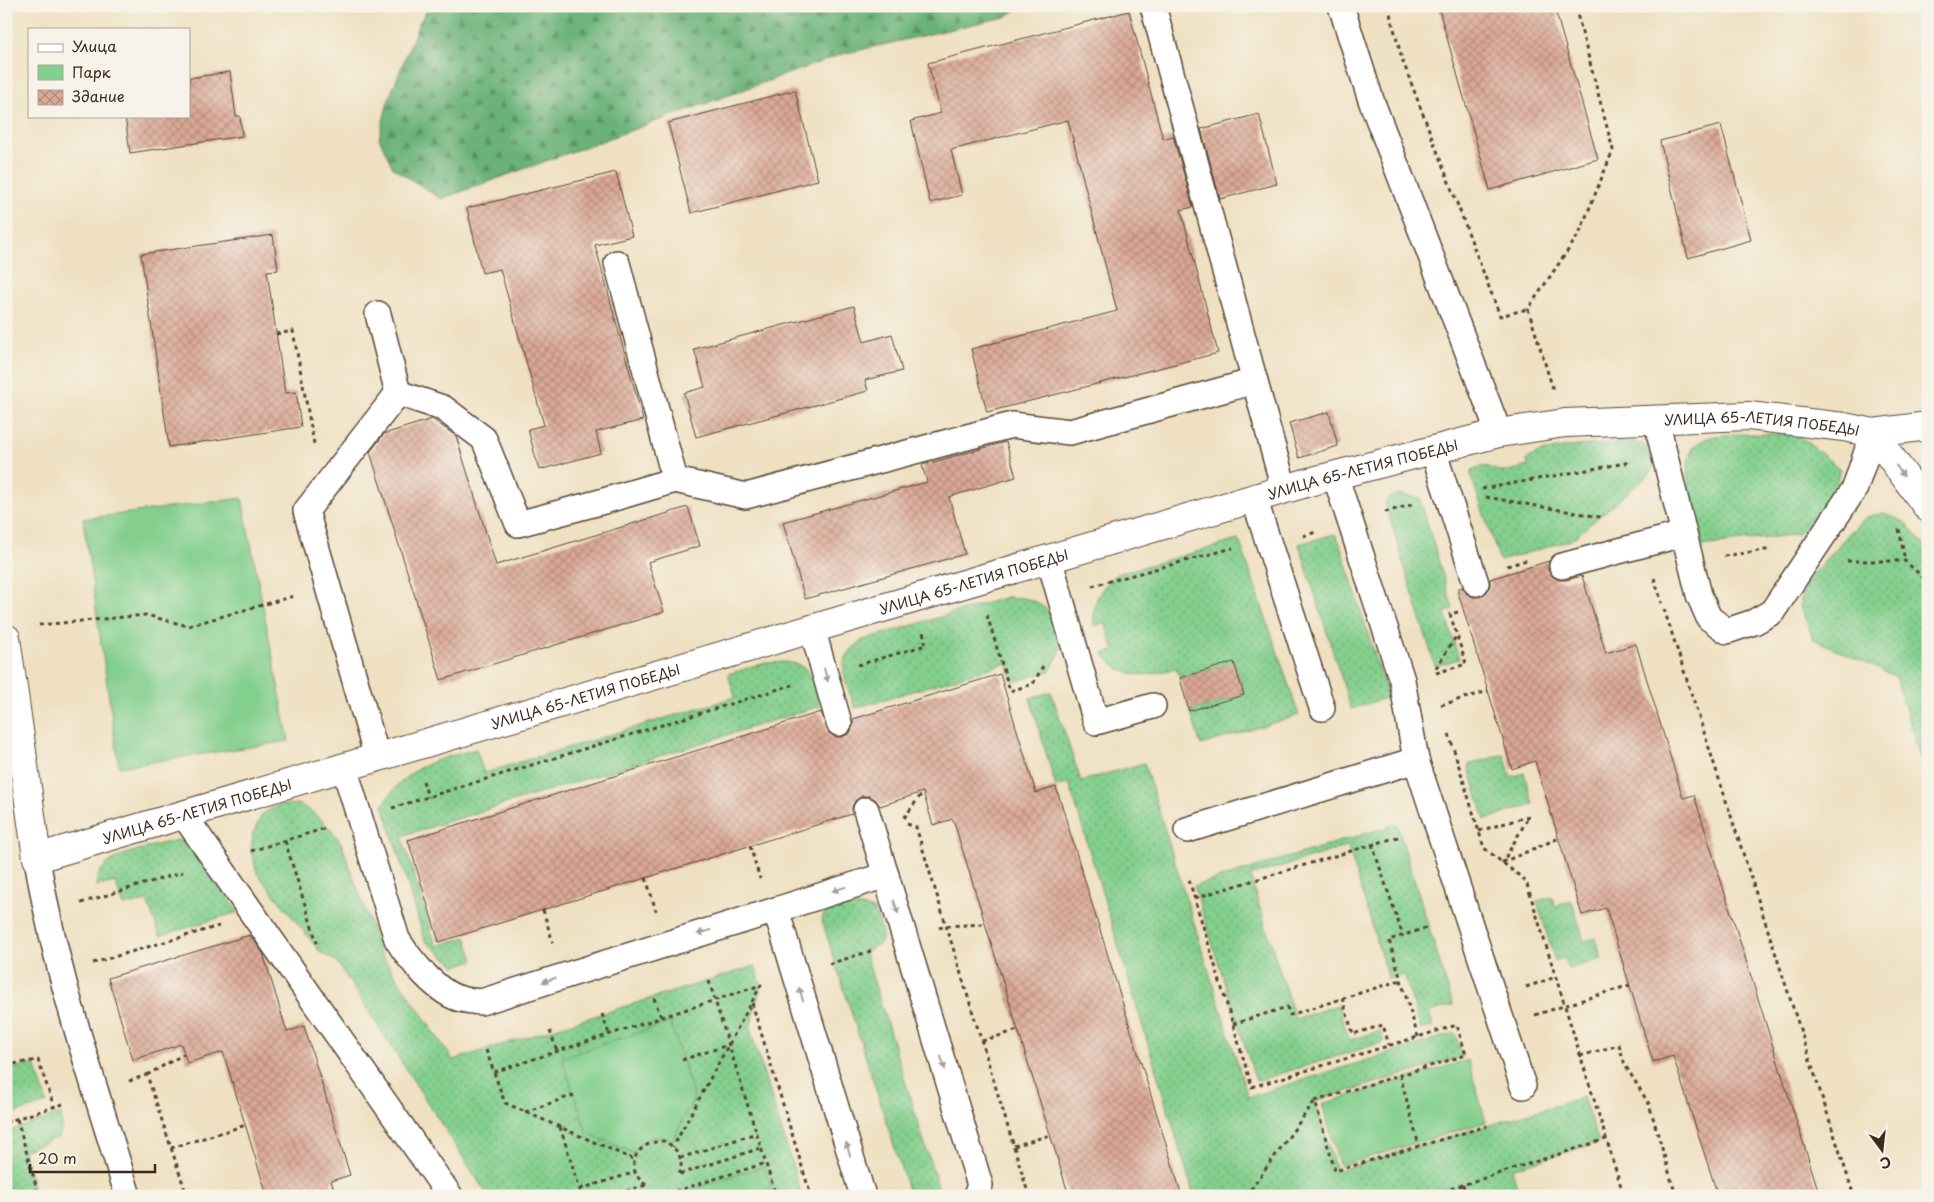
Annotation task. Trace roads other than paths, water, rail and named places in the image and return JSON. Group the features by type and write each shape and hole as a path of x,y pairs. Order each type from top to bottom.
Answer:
{"street":[{"name":"УЛИЦА 65-ЛЕТИЯ ПОБЕДЫ","path":"37,858 1284,489 1499,433 1565,423 1749,416 1844,428 1873,434 1928,426"},
{"path":"1873,434 1928,508"},
{"path":"6,638 37,858"}],"lane":[{"path":"1153,6 1284,489"},
{"path":"1341,6 1371,100 1499,433"},
{"path":"617,263 675,480"},
{"path":"378,314 398,393"},
{"path":"398,393 443,408 484,439 518,524 604,502 675,480 746,496 1012,425 1070,432 1255,381"},
{"path":"377,757 306,511 398,393"},
{"path":"1656,420 1699,595 1709,618 1727,631 1754,622 1772,612 1855,488 1873,434"},
{"path":"1433,450 1454,495 1476,583"},
{"path":"1335,475 1402,680 1416,760 1523,1086"},
{"path":"1254,498 1322,708"},
{"path":"1562,566 1683,534"},
{"path":"1049,558 1096,722 1153,706"},
{"path":"812,628 839,723"},
{"path":"1187,830 1416,760"},
{"path":"344,767 397,939 403,949 429,978 443,990 460,999 481,1002 886,875"},
{"path":"866,810 980,1185 976,1196"},
{"path":"183,814 450,1196"},
{"path":"37,858 46,914 63,981 128,1196"},
{"path":"776,910 863,1196"}]}
